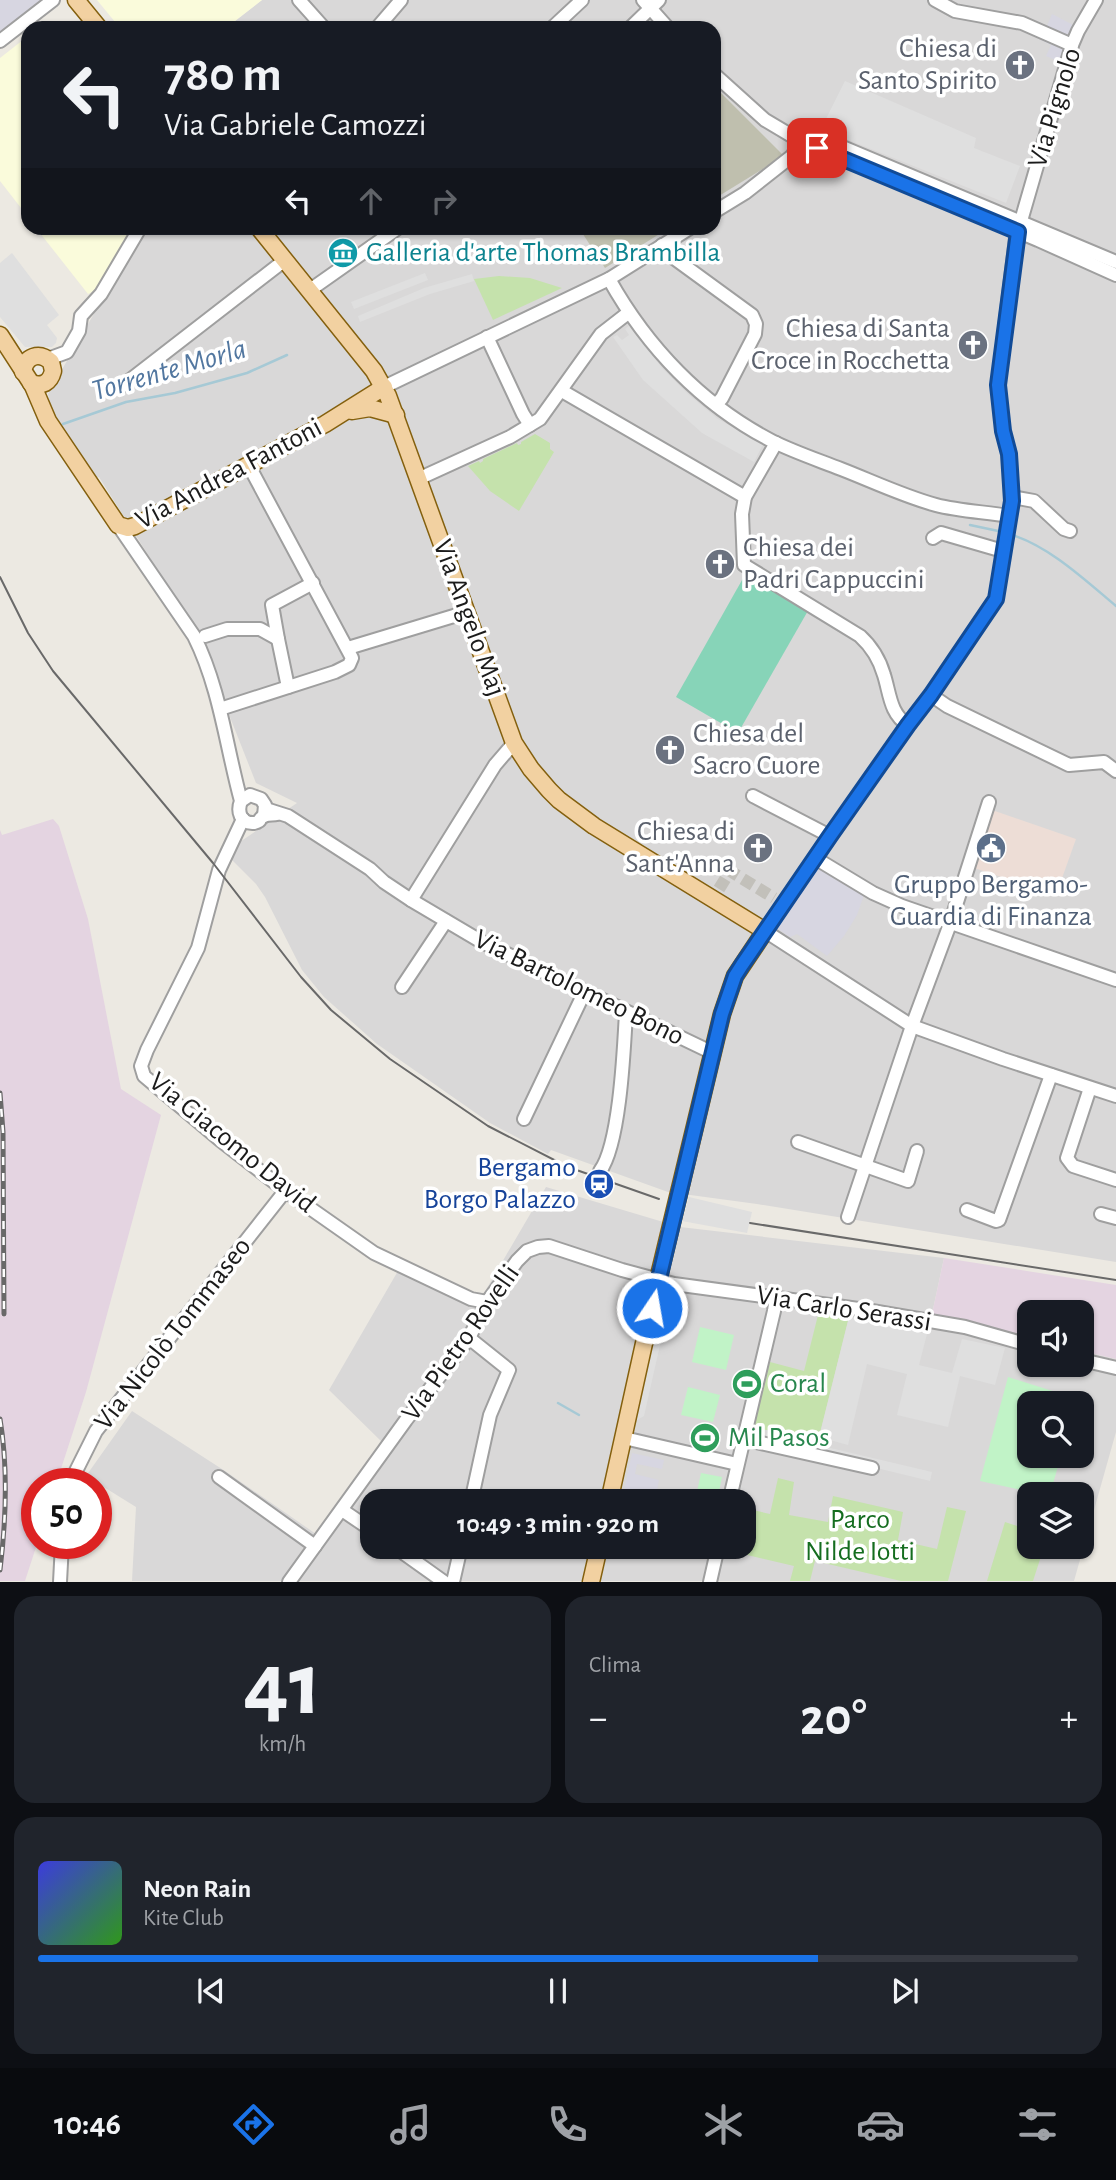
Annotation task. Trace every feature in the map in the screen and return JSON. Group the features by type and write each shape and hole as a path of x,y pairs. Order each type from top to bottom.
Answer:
{"main road":[{"path":"76,0 93,21"},
{"name":"Via Angelo Maj","path":"265,235 384,387 514,743 531,769 559,800 594,826 765,931"},
{"path":"0,335 27,378 48,421 126,526"},
{"path":"39,355 48,359 53,368 51,379 43,385 27,378 24,365 31,357 39,355"},
{"name":"Via Andrea Fantoni","path":"126,526 340,415 384,387"},
{"name":"Via Andrea Fantoni","path":"340,415 361,408 396,415"},
{"path":"612,1489 658,1280 722,1014 735,976 765,931"},
{"path":"591,1581 596,1559"}],"street":[{"path":"25,21 52,0"},
{"path":"299,0 318,21"},
{"path":"383,21 401,0"},
{"path":"560,21 582,0"},
{"path":"935,0 955,11 1022,23 1072,45"},
{"name":"Via Pignolo","path":"765,931 996,599 1012,497 1009,454 1003,431 998,385 1014,227 1072,45 1096,0"},
{"path":"636,21 651,3 663,21"},
{"path":"0,41 21,24"},
{"path":"721,80 765,120 802,142 840,147"},
{"path":"785,132 814,135 1116,275"},
{"path":"721,208 745,193 792,156 802,142 814,135"},
{"path":"802,142 810,153 1014,227"},
{"path":"48,359 67,352 79,331 81,316 101,293 136,235"},
{"path":"310,290 388,235"},
{"path":"384,387 609,279 678,235"},
{"path":"1038,238 1116,262"},
{"path":"1038,238 1116,281"},
{"path":"662,245 667,253 752,315 756,324 755,334 716,405"},
{"path":"121,387 285,260"},
{"path":"609,279 628,313 672,368 754,432 903,494 937,505 1009,518"},
{"path":"418,480 510,437 540,419 605,331 628,313"},
{"path":"487,337 530,425"},
{"path":"562,391 744,497"},
{"path":"776,443 744,497 744,565 860,636 884,672 899,720 908,725"},
{"path":"220,709 335,672 349,665 352,658 248,464"},
{"path":"1012,497 1034,501 1064,529 1070,531"},
{"path":"126,526 132,545 194,636 212,677 235,780 244,799 239,812 243,819"},
{"path":"933,538 941,533 1003,548"},
{"path":"288,687 272,605 313,583"},
{"path":"348,648 467,612"},
{"path":"205,636 227,629 261,629 278,639"},
{"path":"931,695 947,706 1069,765 1104,762 1116,771"},
{"path":"411,900 495,765 514,743"},
{"name":"Via Bartolomeo Bono","path":"244,799 254,795 261,799 265,813"},
{"path":"753,796 830,836"},
{"path":"848,1217 912,1026 950,924 989,802"},
{"name":"Via Bartolomeo Bono","path":"243,819 255,822 265,813 288,816 370,869 411,900 482,942 713,1053"},
{"name":"Via Giacomo David","path":"243,819 219,870 198,948 147,1050 141,1066 144,1076 287,1192 374,1253 471,1299 487,1302"},
{"path":"815,858 862,887 902,906 1116,980"},
{"name":"Via Bartolomeo Bono","path":"402,987 446,921"},
{"path":"765,931 912,1026 1116,1096"},
{"path":"524,1119 584,991"},
{"path":"600,1171 604,1166 615,1124 626,1012"},
{"path":"967,1210 999,1220 1051,1075"},
{"path":"1090,1088 1067,1158 1073,1166 1116,1180"},
{"path":"798,1142 908,1181 917,1151"},
{"name":"Via Nicolò Tommaseo","path":"78,1468 96,1431 287,1192"},
{"path":"1101,1214 1116,1218"},
{"name":"Via Pietro Rovelli","path":"289,1581 469,1338 487,1302 527,1251 549,1246 658,1280"},
{"name":"Via Carlo Serassi","path":"658,1280 965,1328 1017,1342"},
{"path":"732,1489 775,1311 776,1297"},
{"path":"469,1338 509,1370 490,1415 474,1489"},
{"path":"1094,1363 1116,1368"},
{"path":"624,1438 737,1464"},
{"path":"743,1439 872,1468"},
{"path":"219,1477 315,1546"},
{"path":"342,1510 360,1522"},
{"path":"60,1581 61,1559"},
{"path":"412,1559 444,1581"},
{"path":"453,1581 458,1559"},
{"path":"710,1581 715,1559"}],"shaded area":[{"path":"0,0 47,0 0,36"},
{"path":"97,0 262,0 235,21 114,21"},
{"path":"262,0 1116,0 1116,1262 668,1192 551,1150 548,1154 490,1123 377,1044 324,997 302,970 265,897 230,858 234,846 297,803 256,783 196,631 99,477 96,478 53,414 48,394 139,235 721,235 721,21 235,21"},
{"path":"1052,14 1079,28 1067,65 1046,56 1051,45 1041,40"},
{"path":"21,42 21,208 0,181 0,58"},
{"path":"845,81 976,138 974,148 1020,166 1006,203 826,131 825,121"},
{"path":"721,93 784,156 721,195"},
{"path":"42,235 128,235 98,287 88,294"},
{"path":"584,235 658,235 605,268"},
{"path":"12,253 59,315 47,325 57,338 52,347 25,347 0,317 0,263"},
{"path":"425,273 428,280 354,309 351,302"},
{"path":"472,274 474,281 430,294 360,322 358,316 424,288"},
{"path":"630,325 662,368 688,394 718,419 763,444 754,462 702,433 643,380 613,337 617,335 622,340 629,335 625,329"},
{"path":"992,810 1076,839 1056,895 974,868"},
{"path":"53,819 59,826 88,919 121,1089 161,1115 86,1392 61,1468 21,1468 21,1559 32,1559 25,1581 0,1581 0,830 2,835"},
{"path":"818,863 865,892 857,915 827,956 797,934 790,937 778,929 777,923"},
{"path":"546,1187 680,1227 944,1258 932,1314 1017,1335 1017,1377 1094,1377 1094,1354 1116,1359 1116,1432 1094,1510 1094,1482 1017,1482 1017,1559 1080,1559 1074,1581 132,1581 136,1507 112,1492 112,1468 92,1468 132,1411 316,1534 383,1443 329,1390 402,1264 472,1292 484,1293"},
{"path":"689,1197 752,1212 747,1233 682,1221"},
{"path":"944,1258 1116,1285 1116,1359 1094,1354 1094,1300 1017,1300 1017,1335 932,1314"},
{"path":"670,1295 644,1416 634,1422 662,1298"},
{"path":"849,1317 927,1334 919,1365 952,1373 962,1339 1005,1348 995,1385 960,1376 948,1427 897,1415 907,1374 867,1364 848,1445 819,1437"},
{"path":"767,1433 932,1472 930,1481 765,1441"},
{"path":"632,1453 664,1460 662,1469 637,1464 635,1474 659,1480 657,1489 624,1489"}],"green space":[{"path":"499,276 530,278 562,288 493,320 474,279"},
{"path":"535,434 550,443 550,449 554,452 519,511 490,491 468,466 479,461 480,463 517,443 521,444"},
{"path":"746,573 809,609 738,733 676,697"},
{"path":"819,1311 849,1317 818,1442 754,1427 770,1362 804,1371"},
{"path":"700,1327 734,1335 726,1370 692,1362"},
{"path":"1008,1377 1053,1391 1017,1391 1017,1468 1058,1468 1053,1482 1017,1482 1017,1489 980,1481"},
{"path":"688,1387 720,1395 713,1422 681,1415"},
{"path":"701,1473 722,1477 720,1489 698,1489"},
{"name":"Parco Nilde Iotti","path":"778,1478 794,1482 789,1515 828,1522 833,1496 903,1512 898,1540 937,1549 947,1507 966,1511 948,1581 901,1581 815,1561 810,1581 790,1581 794,1566 756,1557 756,1511 770,1514"},
{"path":"1005,1522 1017,1526 1017,1559 1040,1559 1033,1581 987,1581"}],"waterway":[{"name":"Torrente Morla","path":"63,424 126,402 175,393 247,373 287,355"},
{"name":"Torrente Morla","path":"970,525 1003,532"},
{"name":"Torrente Morla","path":"1009,534 1052,555 1116,606"},
{"path":"558,1403 579,1415"}],"tunnel":[{"path":"719,889 730,871 774,898"}],"tram line":[{"path":"0,577 28,633 53,671 213,863 301,977 331,1010 390,1059 488,1126 568,1167 659,1199"},
{"path":"750,1223 1116,1280"}],"railway":[{"path":"0,1093 3,1132 4,1314"},
{"path":"0,1419 5,1494 0,1570"}],"place":[{"name":"Chiesa di Santo Spirito","path":"1020,65"},
{"name":"Galleria d'arte Thomas Brambilla","path":"343,253"},
{"name":"Chiesa di Santa Croce in Rocchetta","path":"973,345"},
{"name":"Chiesa dei Padri Cappuccini","path":"720,564"},
{"name":"Chiesa del Sacro Cuore","path":"670,750"},
{"name":"Chiesa di Sant'Anna","path":"758,848"},
{"name":"Gruppo Bergamo- Guardia di Finanza","path":"991,848"},
{"name":"Bergamo Borgo Palazzo","path":"599,1184"},
{"name":"Coral","path":"747,1384"},
{"name":"Mil Pasos","path":"705,1438"}],"route":[{"path":"652,1308 722,1014 735,976 996,599 1012,501 1012,475 1003,431 998,385 1013,254 1018,232 817,148"}]}
